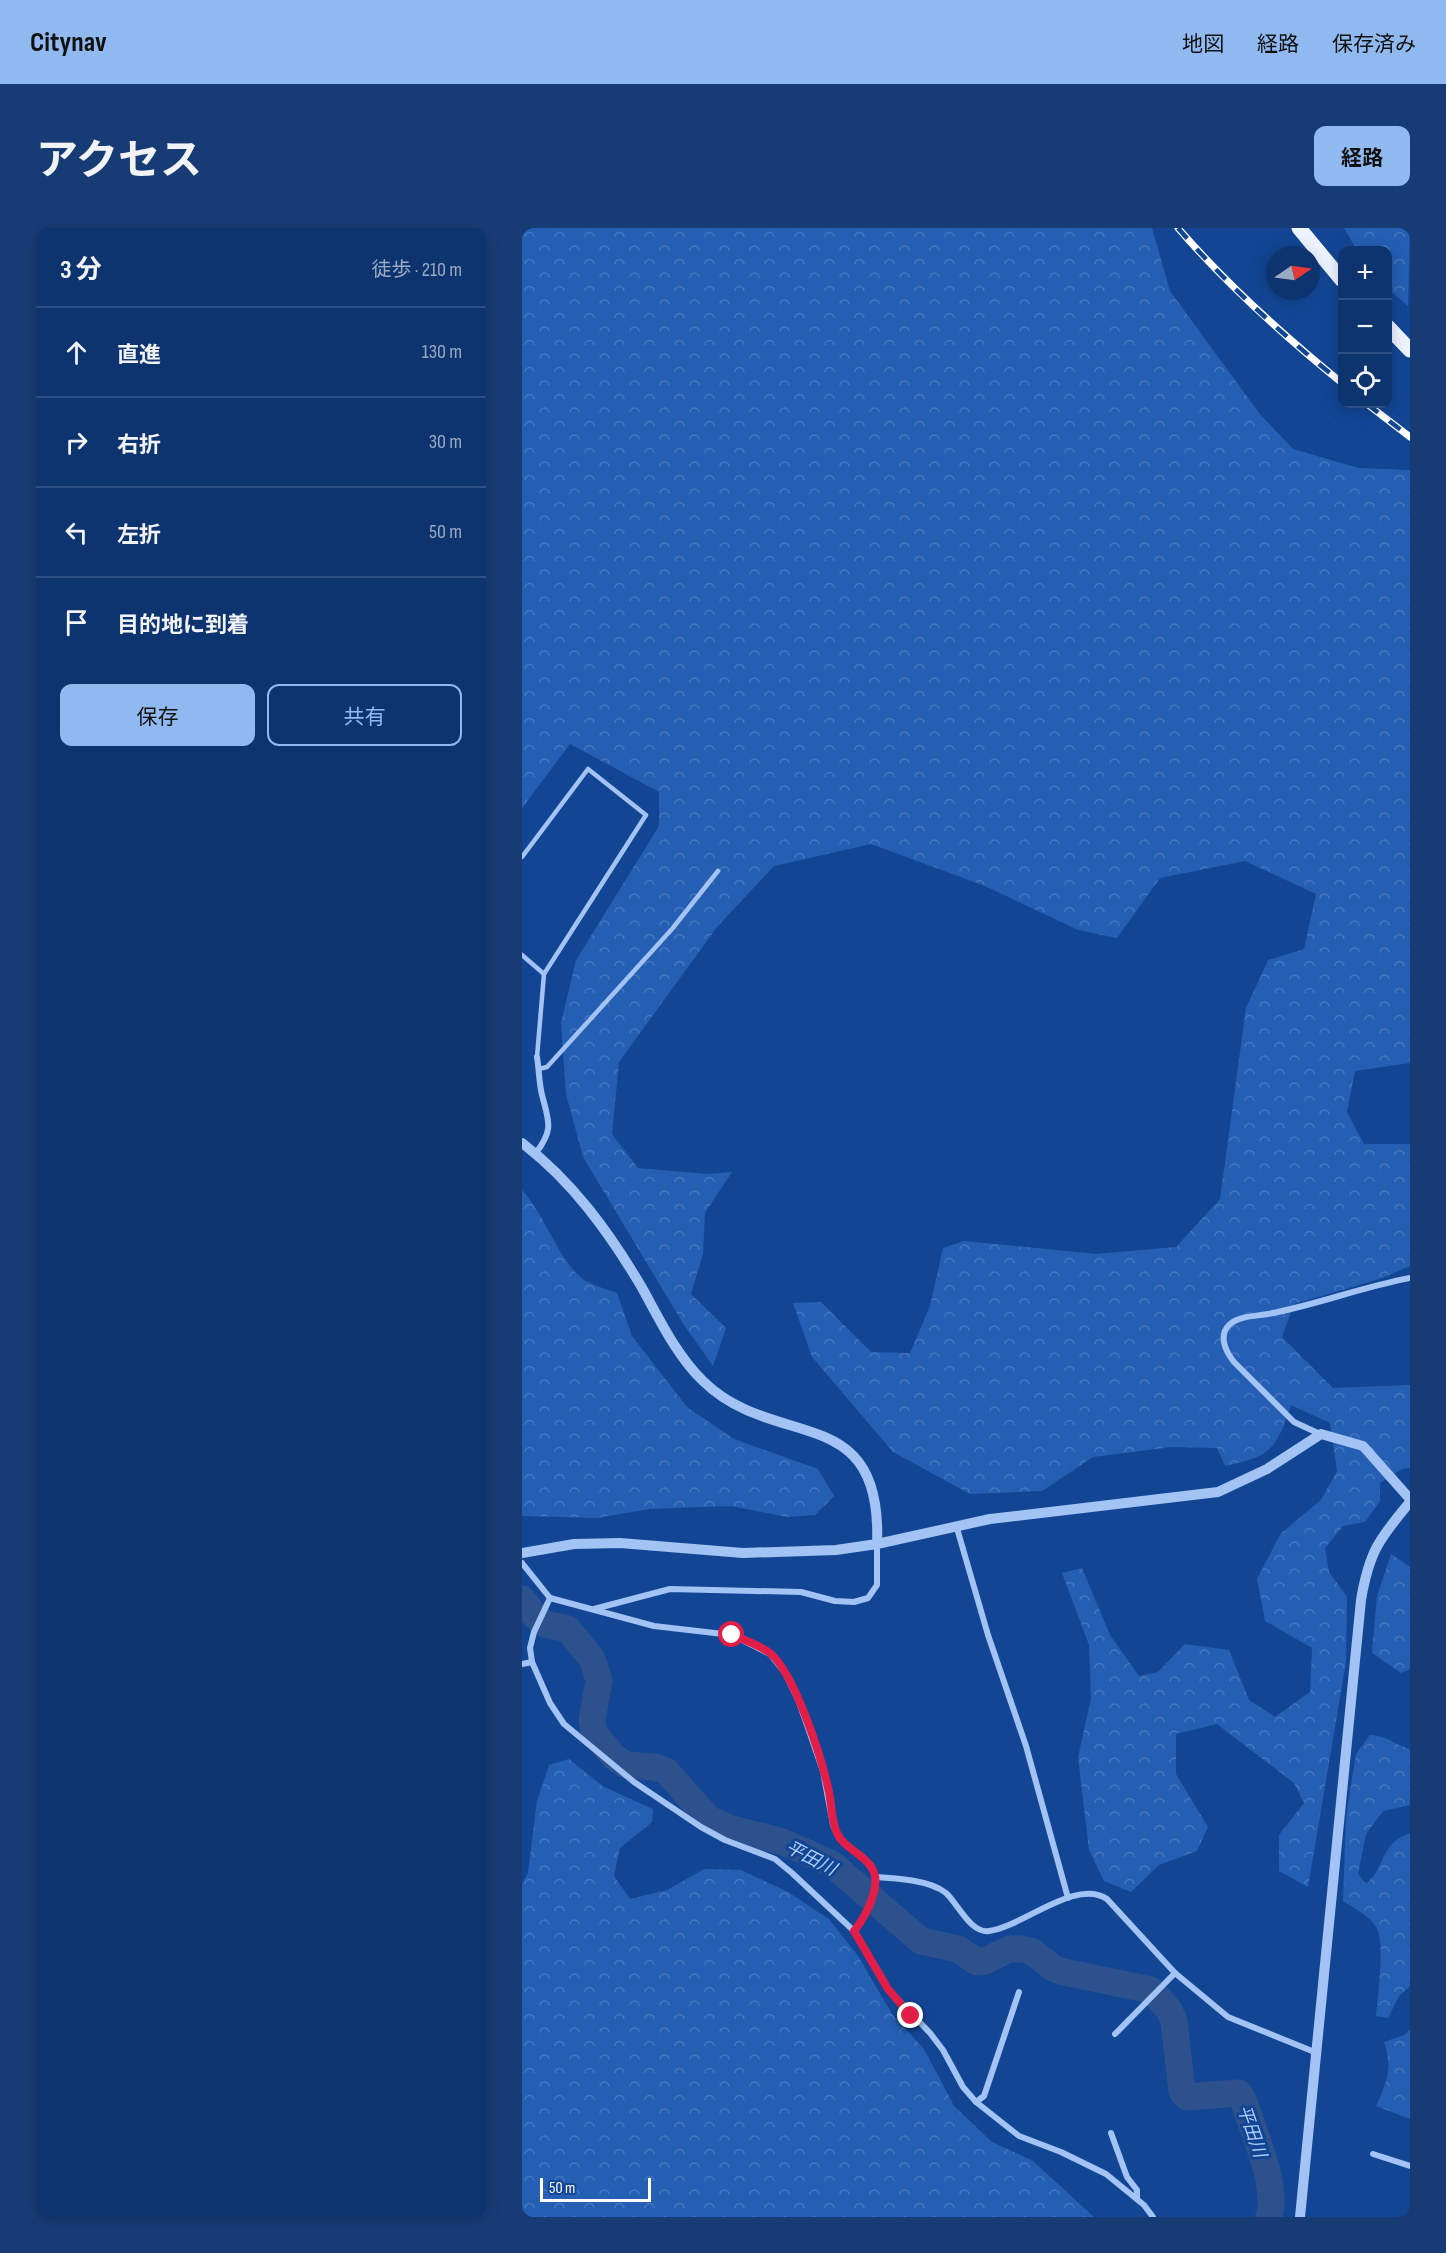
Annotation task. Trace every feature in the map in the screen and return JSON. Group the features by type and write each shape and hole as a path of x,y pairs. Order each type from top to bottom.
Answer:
{"main road":[{"path":"1299,228 1338,275"},
{"path":"1392,331 1409,347"}],"street":[{"path":"536,1153 549,1132 537,1057"},
{"path":"522,1143 536,1153 577,1194 603,1227 679,1350 703,1381 725,1398 756,1415 822,1435 843,1445 858,1460 869,1477 876,1501 877,1585 868,1598 854,1602 835,1601 801,1592 670,1589 594,1609"},
{"path":"1300,2217 1366,1566 1379,1539 1410,1501 1363,1446 1321,1434 1294,1422 1226,1353 1223,1340 1227,1326 1236,1320 1294,1309 1357,1289 1410,1278"},
{"path":"522,1553 574,1544 620,1543 754,1552 836,1550 877,1544 990,1519 1218,1492 1267,1469 1321,1434"},
{"path":"956,1525 988,1635 1026,1746 1068,1898"},
{"path":"522,1563 550,1598 654,1626 732,1635 770,1654 785,1673 799,1702 823,1771 833,1825 839,1838 871,1865 875,1877 867,1909 854,1931"},
{"path":"550,1598 534,1632 530,1648 532,1662 550,1704 564,1724 634,1782 700,1827 725,1840 775,1859 854,1931 888,1989 930,2033 963,2087 976,2102 1020,2136 1098,2170 1137,2199 1153,2217"},
{"path":"522,1650 530,1648"},
{"path":"522,1665 532,1662"},
{"path":"875,1877 932,1886 944,1891 969,1921 986,1932 1008,1927 1068,1898 1088,1892 1098,1893 1107,1899 1175,1973 1228,2017 1318,2054"},
{"path":"1115,2034 1175,1973"},
{"path":"976,2102 984,2096 1020,1992"},
{"path":"1112,2133 1127,2177 1137,2190 1137,2199"},
{"path":"1373,2154 1410,2166"}],"lane":[{"path":"522,858 588,769 646,816 544,974 537,1057"},
{"path":"538,1069 547,1067 657,946 717,871"},
{"path":"522,956 544,974"}],"green space":[{"path":"522,228 1152,228 1170,291 1259,413 1293,449 1358,468 1410,470 1410,1063 1355,1071 1347,1112 1364,1144 1410,1144 1410,1266 1383,1278 1294,1304 1282,1337 1333,1388 1410,1385 1410,1468 1402,1469 1380,1483 1380,1501 1365,1522 1343,1526 1325,1548 1329,1572 1347,1597 1346,1662 1308,1887 1279,1871 1279,1835 1304,1803 1294,1783 1217,1724 1176,1734 1176,1774 1208,1827 1197,1851 1159,1865 1131,1892 1104,1881 1089,1850 1078,1757 1091,1699 1089,1645 1062,1573 1082,1568 1110,1635 1139,1676 1158,1672 1185,1644 1229,1650 1249,1700 1275,1717 1310,1692 1312,1648 1265,1621 1257,1579 1281,1533 1321,1500 1337,1471 1330,1423 1291,1405 1276,1441 1270,1449 1253,1459 1225,1466 1217,1448 1172,1447 1093,1457 1042,1491 970,1494 893,1452 812,1357 793,1303 821,1302 871,1352 910,1353 930,1306 943,1248 964,1241 1096,1254 1176,1247 1220,1199 1246,1008 1268,960 1304,949 1316,894 1245,861 1160,878 1117,938 1078,930 985,886 871,844 774,866 717,927 619,1062 612,1134 638,1168 707,1174 732,1172 705,1213 703,1254 691,1294 726,1328 713,1366 684,1325 583,1157 566,1094 561,1023 576,960 659,826 659,792 570,744 522,808"},
{"path":"1344,228 1410,228 1408,306 1392,292 1392,246 1355,246"},
{"path":"522,1190 538,1211 563,1256 579,1276 592,1284 617,1293 632,1336 687,1407 734,1439 818,1469 834,1496 815,1515 787,1517 731,1506 650,1509 597,1518 522,1516"},
{"path":"1391,1554 1410,1567 1410,1669 1401,1673 1372,1653 1377,1596"},
{"path":"1370,1735 1383,1737 1410,1749 1410,1805 1383,1811 1366,1834 1358,1874 1366,1884 1373,1877 1393,1844 1410,1833 1410,1986 1399,1996 1388,2018 1376,2016 1381,1960 1378,1931 1368,1917 1343,1901 1346,1817 1356,1754"},
{"path":"569,1759 604,1787 653,1809 652,1822 620,1848 614,1876 630,1899 667,1890 704,1869 741,1870 788,1892 829,1919 858,1956 892,2014 924,2049 954,2106 992,2142 1033,2161 1094,2217 522,2217 522,1884 528,1873 537,1801 549,1765"},
{"path":"1410,2030 1410,2119 1376,2106 1388,2074 1387,2051 1384,2042 1404,2035"}],"waterway":[{"name":"平田川","path":"522,1599 534,1615 545,1624 568,1629 592,1659 599,1680 592,1720 594,1733 614,1757 626,1765 655,1767 666,1771 709,1819 729,1828 783,1842 832,1864 921,1941 958,1949 977,1962 985,1961 1009,1949 1022,1949 1033,1952 1053,1968 1064,1972 1151,1990 1169,2010 1174,2021 1182,2092 1187,2097 1239,2093 1244,2102 1268,2175 1271,2204 1269,2217"}],"railway":[{"path":"1178,228 1216,270 1257,309 1338,380"},
{"path":"1372,408 1410,437"}],"route":[{"path":"732,1635 770,1654 785,1673 799,1702 823,1771 829,1793 833,1825 839,1838 871,1865 875,1877 876,1885 867,1909 861,1923 854,1931 867,1948 888,1989 911,2016"}]}
